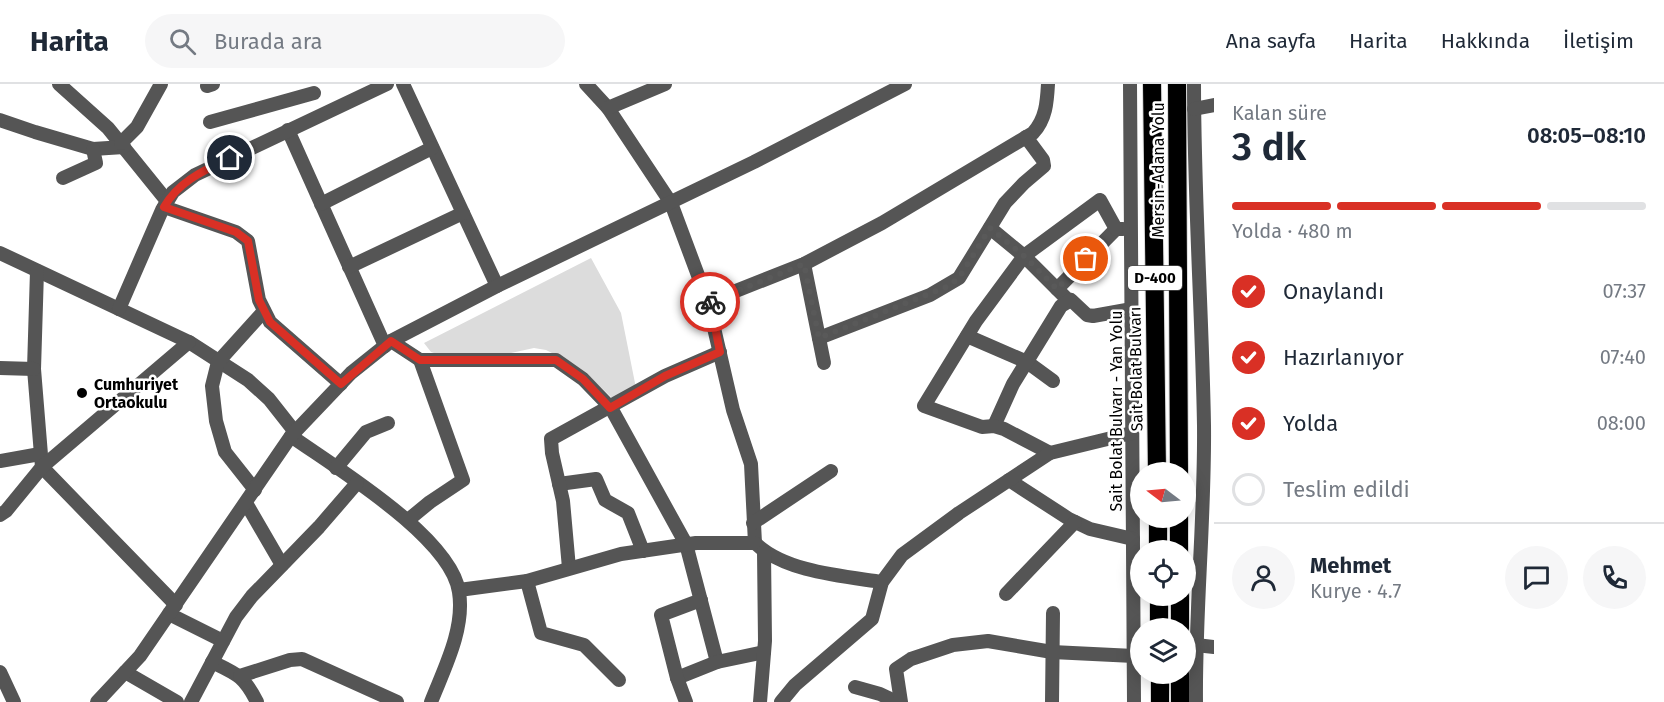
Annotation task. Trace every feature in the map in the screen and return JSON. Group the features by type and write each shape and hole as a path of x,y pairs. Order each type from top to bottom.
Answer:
{"highway":[{"name":"Sait Bolat Bulvarı","path":"1152,84 1157,462"},
{"name":"Mersin-Adana Yolu","path":"1177,84 1179,462"},
{"path":"1160,684 1160,702"},
{"path":"1180,684 1180,702"}],"street":[{"path":"0,120 93,149 122,145 137,127 161,84"},
{"path":"119,309 172,192 195,175 387,84"},
{"path":"403,84 497,286"},
{"path":"586,84 608,108 671,203 708,302 733,410 751,464 753,523 760,548 764,652 760,702"},
{"path":"608,108 665,84"},
{"path":"97,702 140,656 293,434 341,384 388,344 497,286 671,203 905,84"},
{"path":"708,302 804,264 882,223 1026,137 1040,125 1044,115 1048,84"},
{"name":"Sait Bolat Bulvarı - Yan Yolu","path":"1130,84 1134,618"},
{"path":"1194,84 1207,333 1209,426 1209,490 1196,645 1214,647"},
{"path":"68,87 108,128 166,204 236,232 248,241 259,300 270,322 341,384"},
{"path":"210,122 314,88 318,116"},
{"path":"1194,109 1214,105"},
{"path":"288,130 349,267 388,344 420,360 556,360 583,379 610,408 686,544 717,662"},
{"path":"819,338 946,287 959,278 1005,203 1044,166 1026,137"},
{"path":"321,204 432,148"},
{"path":"63,178 96,163 93,149"},
{"path":"1050,453 1004,429 994,426 982,427 924,406 967,336 1024,256 1100,200 1116,229"},
{"path":"349,267 463,213"},
{"path":"990,228 1024,256 1068,300 1071,300 1087,315 1132,309"},
{"path":"1057,289 1116,229 1131,229"},
{"path":"0,253 189,342 255,386 269,399 293,434 408,520 444,558 459,590 459,623 431,702"},
{"path":"804,264 824,363"},
{"path":"37,270 34,369 41,460 172,610 223,641"},
{"path":"994,426 1013,384 1061,306 1068,300"},
{"path":"255,490 225,452 216,421 212,386 218,362 264,311"},
{"path":"967,336 1027,362 1053,381"},
{"path":"0,514 6,511 41,460 189,342"},
{"path":"569,568 551,439 665,376 720,352"},
{"path":"408,520 463,480 420,360"},
{"path":"0,368 34,369"},
{"path":"336,468 366,432 388,423"},
{"path":"781,702 795,685 872,619 882,582 902,555 959,513 1050,453 1132,433"},
{"path":"0,461 41,460"},
{"path":"753,523 831,471"},
{"path":"559,484 596,479 605,500 628,513 643,550"},
{"path":"1009,480 1075,522 1090,529 1133,539"},
{"path":"191,702 236,617 252,596 319,527 357,483"},
{"path":"246,503 282,565"},
{"path":"1006,594 1075,522"},
{"path":"459,590 527,581 621,554 686,544 760,548 793,565 882,582"},
{"path":"527,581 541,633 584,645 618,680"},
{"path":"686,702 677,678 661,615 701,600"},
{"path":"1051,702 1053,614"},
{"path":"855,687 899,702 896,669 911,659 943,648 988,641 1052,652 1130,656"},
{"path":"677,678 717,662 764,652"},
{"path":"240,676 290,660 302,659 397,702"},
{"path":"212,662 240,676 249,686 257,702"},
{"path":"0,672 14,702"},
{"path":"125,672 177,702"},
{"name":"Sait Bolat Bulvarı - Yan Yolu","path":"1134,684 1134,702"},
{"path":"1196,684 1196,702"}],"shaded area":[{"path":"591,258 621,313 636,388 616,399 568,361 546,350 534,348 511,353 440,355 431,352 424,343"}],"way so far":[{"path":"710,302 804,264 819,338 946,287 959,278 990,228 1024,256 1057,289 1086,259"}],"place":[{"name":"Cumhuriyet Ortaokulu","path":"82,393"}],"route":[{"path":"230,158 195,175 172,192 164,207 236,232 248,241 259,300 270,322 341,384 351,373 391,341 420,360 556,360 583,379 610,408 665,376 720,352 708,302 710,302"}]}
